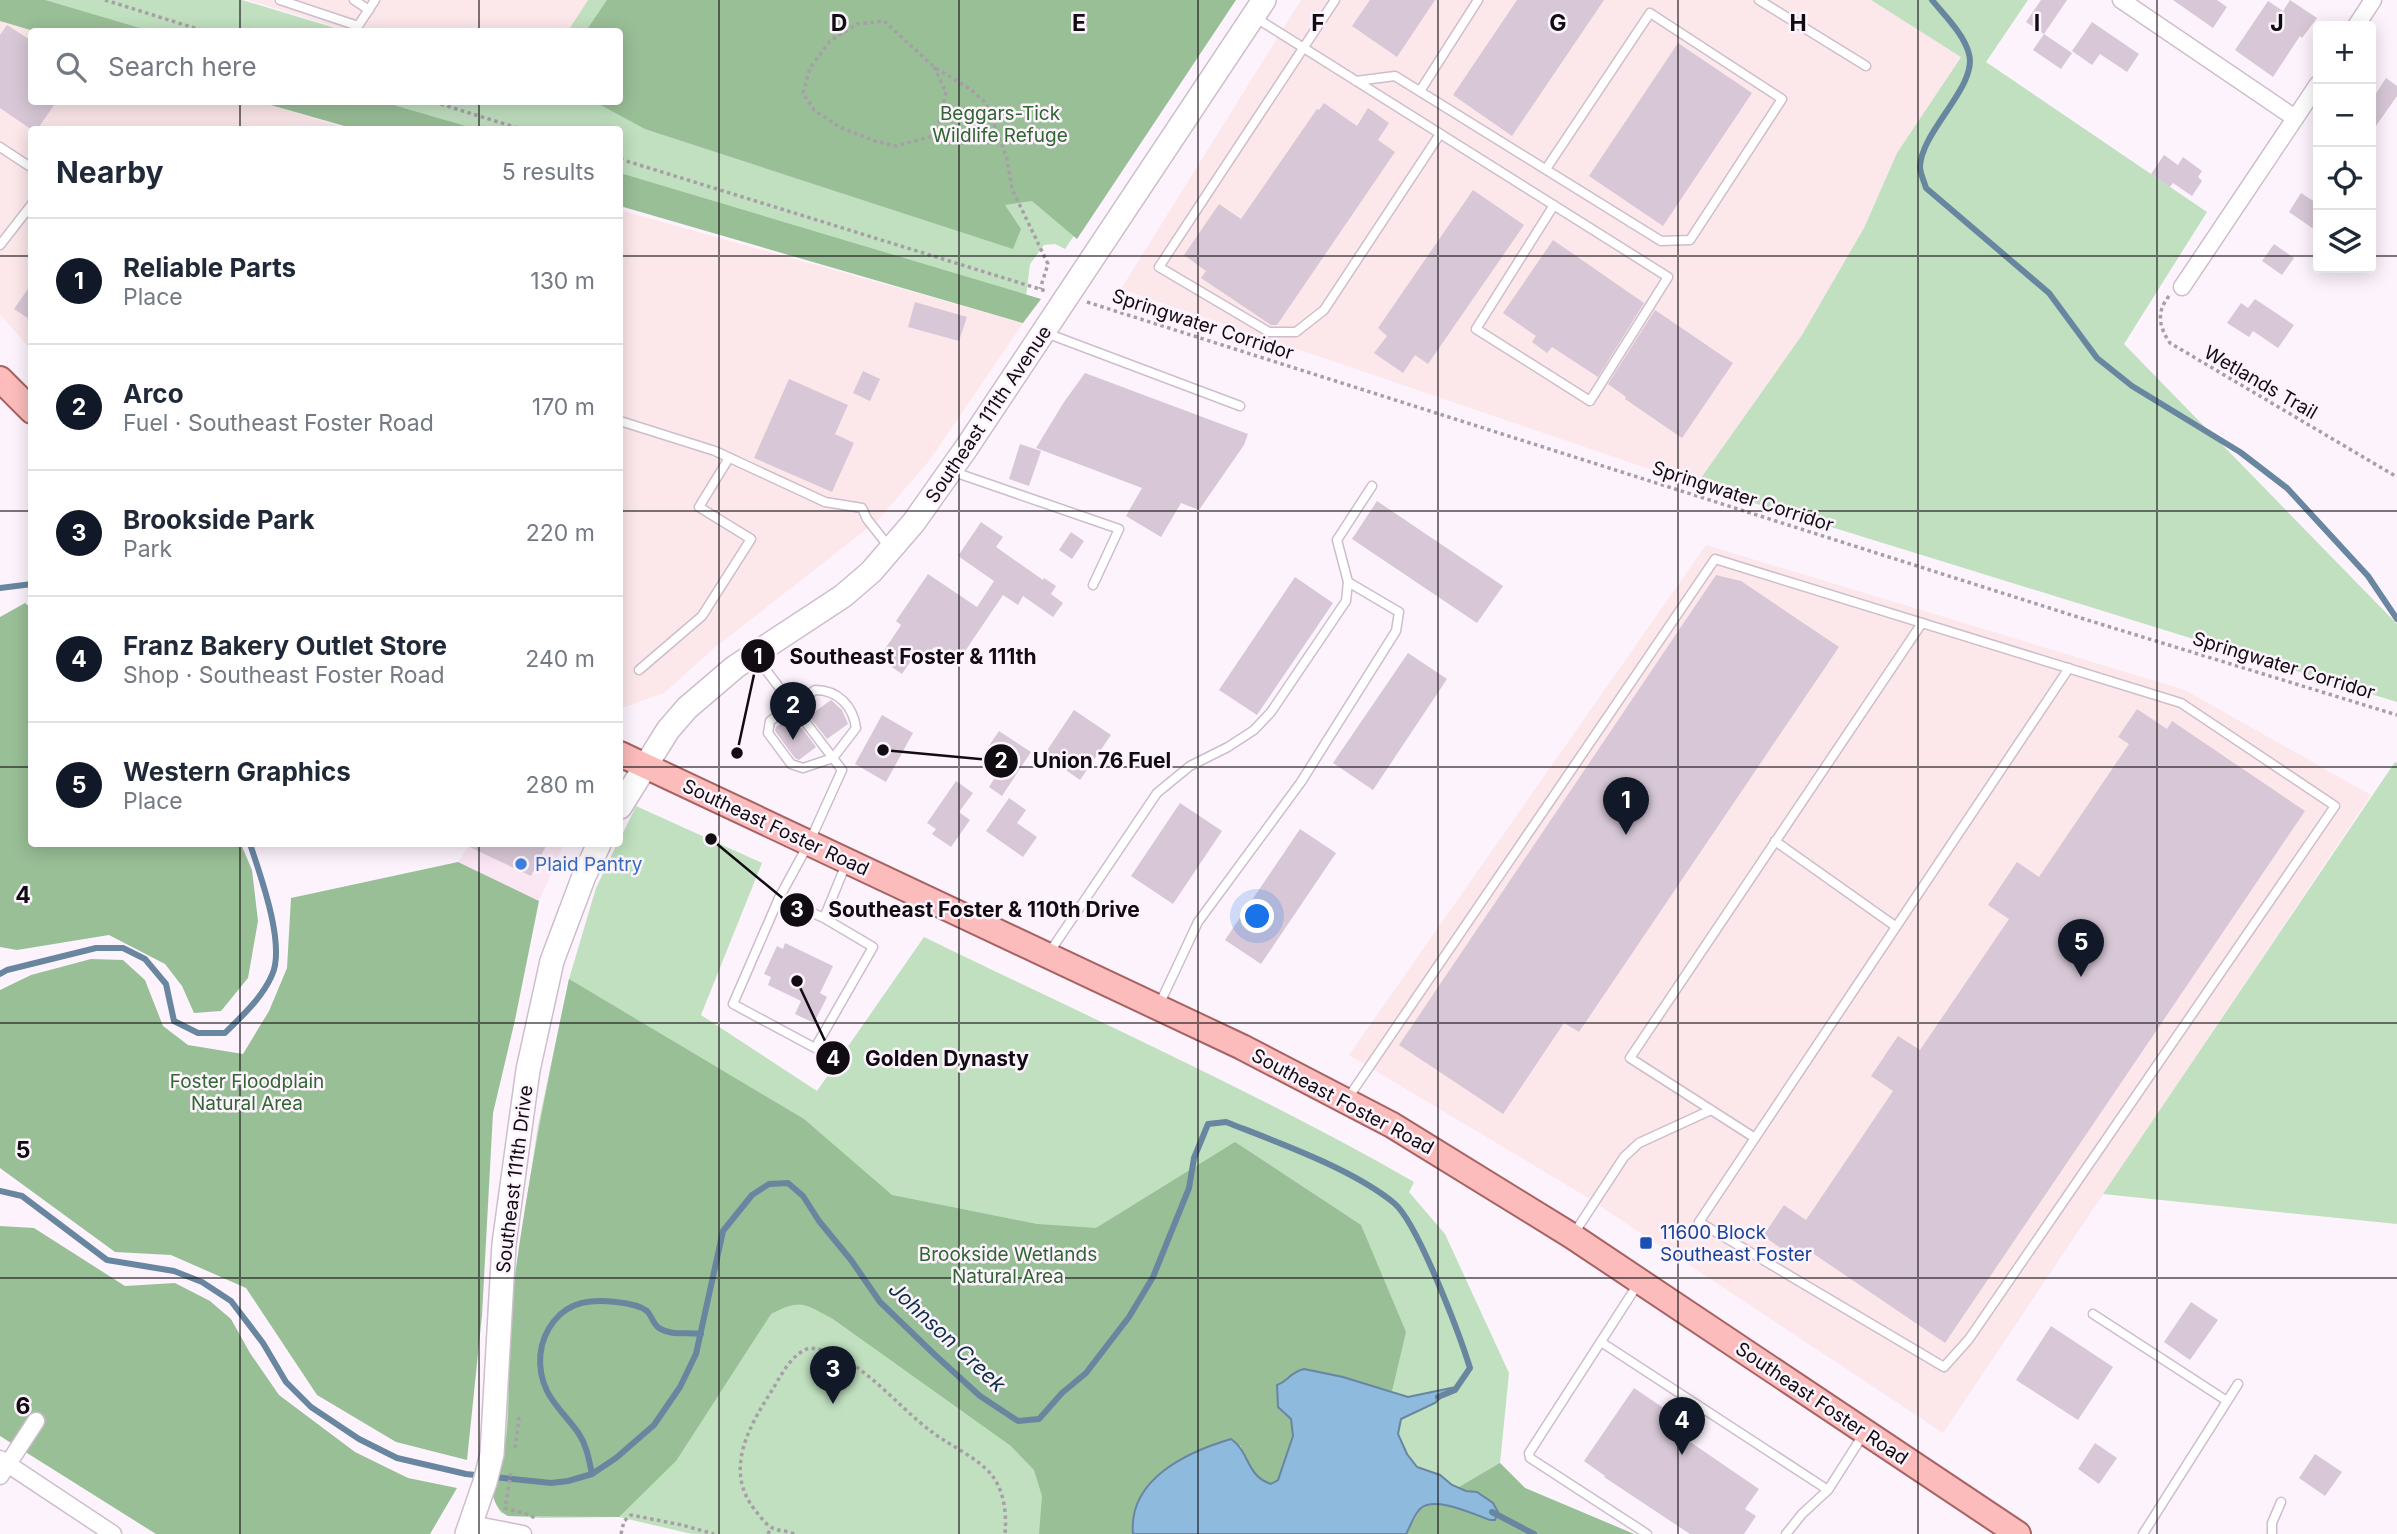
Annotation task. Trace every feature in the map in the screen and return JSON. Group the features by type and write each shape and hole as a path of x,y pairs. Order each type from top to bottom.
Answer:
{"main road":[{"path":"0,379 28,407"},
{"name":"Southeast Foster Road","path":"623,755 1158,1007 1347,1100 1444,1156 1572,1236 2015,1533"}],"street":[{"path":"2121,0 2295,118"},
{"path":"2359,21 2374,0"},
{"name":"Southeast 111th Avenue","path":"645,766 668,730 713,683 843,596 891,550 914,522 1259,8"},
{"path":"2182,287 2317,84"},
{"path":"623,802 645,766"},
{"name":"Southeast 111th Drive","path":"469,1529 482,1493 503,1455 504,1244 528,1070 552,961 598,847"},
{"path":"36,1421 3,1466 113,1534"},
{"path":"469,1529 523,1534"}],"lane":[{"path":"280,0 358,26 375,0"},
{"path":"354,0 369,10"},
{"path":"1335,0 1158,267 1269,332 1296,332 1324,310 1440,134"},
{"path":"1420,91 1479,0"},
{"path":"1759,0 1866,66"},
{"path":"1259,8 1303,47 1440,134 1554,205 1668,277 1590,401 1476,329 1554,205"},
{"path":"1356,81 1395,76 1420,91 1546,170 1661,241 1690,240 1782,99 1650,13 1546,170"},
{"path":"0,147 28,165"},
{"path":"0,245 28,209"},
{"path":"1043,331 1240,406"},
{"path":"623,422 715,451 825,502 862,508 867,519 891,550"},
{"path":"639,670 702,616 751,539 699,507 729,458"},
{"path":"950,471 1119,529 1093,585"},
{"path":"1047,955 1157,793 1189,766 1228,747 1254,730 1270,712 1346,601 1348,582 1337,540 1372,486"},
{"path":"1347,1100 1715,559 2069,668 2181,703 2335,806 1969,1339 1944,1367 1699,1222 2069,668"},
{"path":"1158,1007 1198,922 1301,782 1396,631 1399,612 1348,582"},
{"path":"1755,1138 1630,1058 1922,623"},
{"path":"754,654 842,770 809,843 779,898 733,1004 815,1048 873,947 824,918 779,898"},
{"path":"815,690 827,690 838,695 854,715 856,728 833,758 803,768 791,764 768,733 770,722 815,690"},
{"path":"1775,841 1895,926"},
{"path":"824,918 847,861"},
{"path":"1572,1236 1624,1157 1639,1143 1711,1110"},
{"path":"1640,1282 1529,1453 1530,1458 1647,1534"},
{"path":"2093,1314 2227,1401"},
{"path":"1601,1342 1828,1490"},
{"path":"2143,1534 2238,1384"},
{"path":"1786,1534 1802,1514 1828,1490 1866,1432"},
{"path":"2272,1534 2272,1523 2281,1502"}],"path":[{"path":"105,0 193,28"},
{"path":"934,67 947,92 936,135 897,146 841,128 814,110 803,93 810,68 830,41 857,24 884,21 934,67 970,89 986,103 1007,159 1012,189 1048,264 1040,289"},
{"path":"444,105 511,126"},
{"path":"623,160 1051,292"},
{"name":"Wetlands Trail","path":"2182,287 2167,298 2160,315 2160,324 2169,343 2397,478"},
{"name":"Springwater Corridor","path":"1081,301 2084,619 2397,715"},
{"path":"794,1534 771,1528 752,1506 745,1494 740,1475 740,1457 751,1427 774,1386 792,1360 808,1348 831,1354 867,1376 923,1425 989,1471 1001,1494 1006,1513 1005,1534"},
{"path":"503,1455 519,1419 512,1410"},
{"path":"512,1469 505,1508 530,1515"},
{"path":"621,1534 624,1521 631,1515 714,1534"},
{"path":"768,1534 771,1528"}],"shaded area":[{"path":"248,0 588,0 570,28 339,28"},
{"path":"1301,0 1871,0 1961,56 1897,153 1864,228 1802,335 1696,485 1121,289"},
{"path":"0,19 29,28 28,105 270,105 339,126 28,126 28,347 0,314"},
{"path":"623,211 1023,323 929,461 878,520 713,649 664,693 623,708"},
{"path":"1706,545 2185,690 2371,795 1943,1433 1585,1196 1349,1055"},
{"path":"468,847 563,847 539,901 458,862"}],"green space":[{"path":"0,0 242,0 335,28 44,28"},
{"path":"0,0 45,0 140,28 28,29 0,21"},
{"name":"Beggars-Tick Wildlife Refuge","path":"588,0 1232,0 1065,249 1055,244 1044,245 1030,264 1023,323 623,203 623,126 367,126 293,105 623,105 623,28 570,28"},
{"name":"Beggars-Tick Wildlife Refuge","path":"607,0 1236,0 1077,239 1032,201 1005,205 1021,229 1013,249 645,129 601,105 623,105 623,28 588,28"},
{"path":"1871,0 2028,0 1986,62 2207,212 2124,344 2397,624 2397,702 1696,485 1802,335 1864,228 1897,153 1961,57"},
{"path":"271,105 393,105 466,126 344,126"},
{"path":"623,174 1041,299 1023,323 623,207"},
{"path":"25,603 28,606 28,847 242,847 252,870 258,921 248,978 221,1011 194,1013 182,986 165,964 109,935 17,950 0,947 0,617"},
{"path":"2395,762 2397,1224 2103,1194"},
{"name":"Brookside Wetlands Natural Area","path":"636,806 762,863 701,1015 817,1091 924,937 1171,1055 1414,1182 1409,1192 1445,1234 1509,1373 1500,1463 1525,1488 1634,1534 1406,1534 1420,1510 1466,1491 1452,1485 1440,1475 1417,1467 1407,1454 1398,1434 1401,1419 1435,1403 1450,1389 1408,1397 1392,1391 1133,1531 1133,1534 692,1534 619,1517 541,1518 508,1516 500,1512 491,1493 506,1439 510,1309 538,1126 569,979 596,888 616,847 623,847 623,833"},
{"name":"Foster Floodplain Natural Area","path":"458,862 539,901 493,1113 482,1315 467,1460 396,1442 317,1395 246,1288 171,1255 115,1252 0,1168 0,990 31,975 91,959 123,960 145,980 163,1026 188,1045 243,1054 269,1011 287,968 291,898"},
{"path":"569,979 804,1119 892,1195 1037,1224 1096,1228 1235,1142 1361,1225 1406,1332 1392,1391 1343,1377 1287,1377 1283,1383 1293,1436 1278,1480 1271,1484 1255,1474 1241,1446 1199,1452 1175,1462 1155,1478 1136,1509 1133,1534 1039,1534 1042,1496 1034,1470 1011,1446 833,1319 809,1307 797,1305 771,1314 676,1461 619,1517 508,1516 499,1509 493,1491 508,1422 511,1305 537,1141"},
{"path":"0,1226 34,1228 125,1286 175,1283 210,1301 231,1319 279,1395 355,1452 408,1478 457,1488 430,1534 156,1534 0,1436"},
{"path":"1500,1463 1525,1488 1634,1534 1406,1534 1420,1510"}],"water":[{"path":"1304,1369 1343,1377 1408,1397 1451,1388 1435,1403 1401,1419 1398,1434 1407,1454 1417,1467 1440,1475 1452,1485 1466,1491 1477,1492 1493,1503 1498,1512 1495,1520 1454,1507 1434,1504 1420,1509 1406,1534 1133,1534 1134,1515 1140,1498 1150,1483 1179,1460 1214,1445 1231,1439 1242,1450 1257,1475 1271,1484 1278,1480 1293,1436 1291,1419 1278,1407 1277,1385"}],"building":[{"path":"1370,0 1435,0 1397,57 1352,26"},
{"path":"1517,0 1604,0 1512,136 1453,95"},
{"path":"2041,0 2067,0 2044,34 2026,22"},
{"path":"2173,0 2217,0 2227,7 2213,28"},
{"path":"2290,0 2317,18 2302,38 2300,36 2273,77 2235,50 2268,1 2283,11"},
{"path":"2092,22 2139,54 2127,72 2100,54 2092,65 2072,51"},
{"path":"7,25 28,38 28,105 54,105 40,126 28,127 0,108 0,35"},
{"path":"2044,34 2072,53 2061,69 2033,50"},
{"path":"1678,43 1752,93 1663,226 1589,176"},
{"path":"2386,78 2397,86 2397,96 2376,126 2376,93"},
{"path":"1324,103 1357,126 1368,108 1389,123 1378,140 1395,152 1277,325 1271,325 1201,278 1206,271 1184,255 1219,204 1241,219 1317,109"},
{"path":"2164,155 2178,165 2183,157 2202,171 2198,177 2202,181 2192,196 2173,183 2170,187 2151,174"},
{"path":"1473,190 1524,225 1428,364 1415,355 1403,373 1374,353 1387,336 1378,328"},
{"path":"2301,193 2313,201 2313,229 2289,212"},
{"path":"1553,240 1644,303 1598,377 1552,347 1547,353 1532,342 1536,336 1503,313"},
{"path":"2274,244 2294,258 2282,275 2262,261"},
{"path":"28,289 28,318 14,309"},
{"path":"2255,299 2294,325 2278,348 2253,331 2249,337 2227,323 2241,303 2248,308"},
{"path":"915,302 967,317 959,341 908,327"},
{"path":"1655,310 1733,363 1682,438 1608,384"},
{"path":"863,371 880,379 870,401 853,393"},
{"path":"1085,373 1248,434 1244,445 1199,510 1181,503 1161,537 1126,516 1142,488 1036,448"},
{"path":"789,379 848,405 835,434 854,443 832,492 754,458"},
{"path":"1020,444 1041,451 1029,486 1009,479"},
{"path":"1377,501 1503,586 1477,623 1352,539"},
{"path":"981,522 1003,537 996,547 1056,586 1051,594 1063,603 1053,617 1023,596 1018,605 1003,595 957,663 934,647 921,665 912,659 902,674 879,658 901,625 896,621 928,574 977,607 994,581 958,556"},
{"path":"1071,532 1084,541 1072,559 1059,550"},
{"path":"1716,575 1741,581 1839,647 1579,1032 1564,1023 1503,1114 1399,1045"},
{"path":"1295,577 1333,603 1257,715 1219,690"},
{"path":"1408,653 1447,679 1373,790 1333,763"},
{"path":"831,700 842,710 848,724 827,739 809,716"},
{"path":"2137,709 2167,729 2172,721 2305,811 1945,1343 1811,1252 1803,1263 1763,1236 1784,1205 1806,1220 1893,1091 1871,1076 1898,1036 1920,1050 2009,919 1988,905 2017,862 2039,877 2129,744 2118,737"},
{"path":"1074,710 1111,735 1080,780 1044,755"},
{"path":"882,715 913,733 886,782 855,764"},
{"path":"791,717 816,747 799,760 775,731 776,727"},
{"path":"999,731 1031,752 1002,796 989,787 1001,768 982,756"},
{"path":"956,781 973,793 959,812 970,820 951,847 932,834 936,829 927,823"},
{"path":"1009,798 1026,810 1017,823 1037,837 1023,857 986,831"},
{"path":"1180,803 1222,831 1173,904 1131,876"},
{"path":"1300,829 1336,853 1261,964 1225,940"},
{"name":"Plaid Pantry","path":"469,847 546,847 531,876"},
{"path":"785,943 833,966 820,993 827,997 814,1023 795,1014 801,1001 768,985 771,977 764,974 777,946 783,949"},
{"path":"2191,1302 2218,1320 2190,1360 2164,1342"},
{"path":"2051,1326 2113,1367 2078,1420 2016,1380"},
{"path":"1634,1388 1668,1411 1661,1422 1759,1489 1745,1509 1756,1516 1744,1534 1690,1534 1584,1461"},
{"path":"2095,1443 2117,1458 2099,1484 2078,1469"},
{"path":"2315,1454 2342,1472 2325,1496 2299,1478"}],"waterway":[{"path":"1932,0 1963,39 1969,54 1970,67 1958,94 1923,153 1920,169 1926,188 2049,293 2097,358 2132,386 2240,452 2287,488 2368,576 2397,619"},
{"name":"Johnson Creek","path":"0,588 28,584"},
{"name":"Johnson Creek","path":"0,974 96,948 123,948 145,959 166,984 174,1021 198,1033 225,1033 263,991 272,975 275,962 274,928 251,847"},
{"name":"Johnson Creek","path":"0,1191 22,1196 107,1260 174,1271 202,1282 231,1301 263,1343 286,1382 311,1407 359,1439 397,1458 466,1474 551,1483 592,1474 616,1458 654,1425 680,1387 696,1354 723,1231 752,1195 769,1184 788,1183 803,1196 880,1302 980,1396 1018,1421 1039,1419 1062,1393 1086,1373 1129,1317 1153,1277 1189,1188 1194,1158 1208,1124 1226,1122 1314,1157 1358,1179 1394,1203 1404,1215 1437,1281 1470,1368 1455,1390 1438,1397"},
{"name":"Johnson Creek","path":"592,1474 582,1439 550,1397 543,1382 540,1355 545,1337 554,1321 574,1305 607,1301 644,1309 657,1326 664,1330 701,1334"},
{"name":"Johnson Creek","path":"1492,1512 1534,1534"}],"place":[{"name":"Arco","path":"793,740"},
{"name":"Union 76 Fuel","path":"883,750"},
{"name":"Southeast Foster & 111th","path":"737,753"},
{"name":"Reliable Parts","path":"1626,835"},
{"name":"Southeast Foster & 110th Drive","path":"711,839"},
{"name":"Plaid Pantry","path":"521,864"},
{"name":"Western Graphics","path":"2081,977"},
{"name":"Golden Dynasty","path":"797,981"},
{"name":"11600 Block Southeast Foster","path":"1646,1243"},
{"name":"Brookside Park","path":"833,1404"},
{"name":"Franz Bakery Outlet Store","path":"1682,1455"}]}
